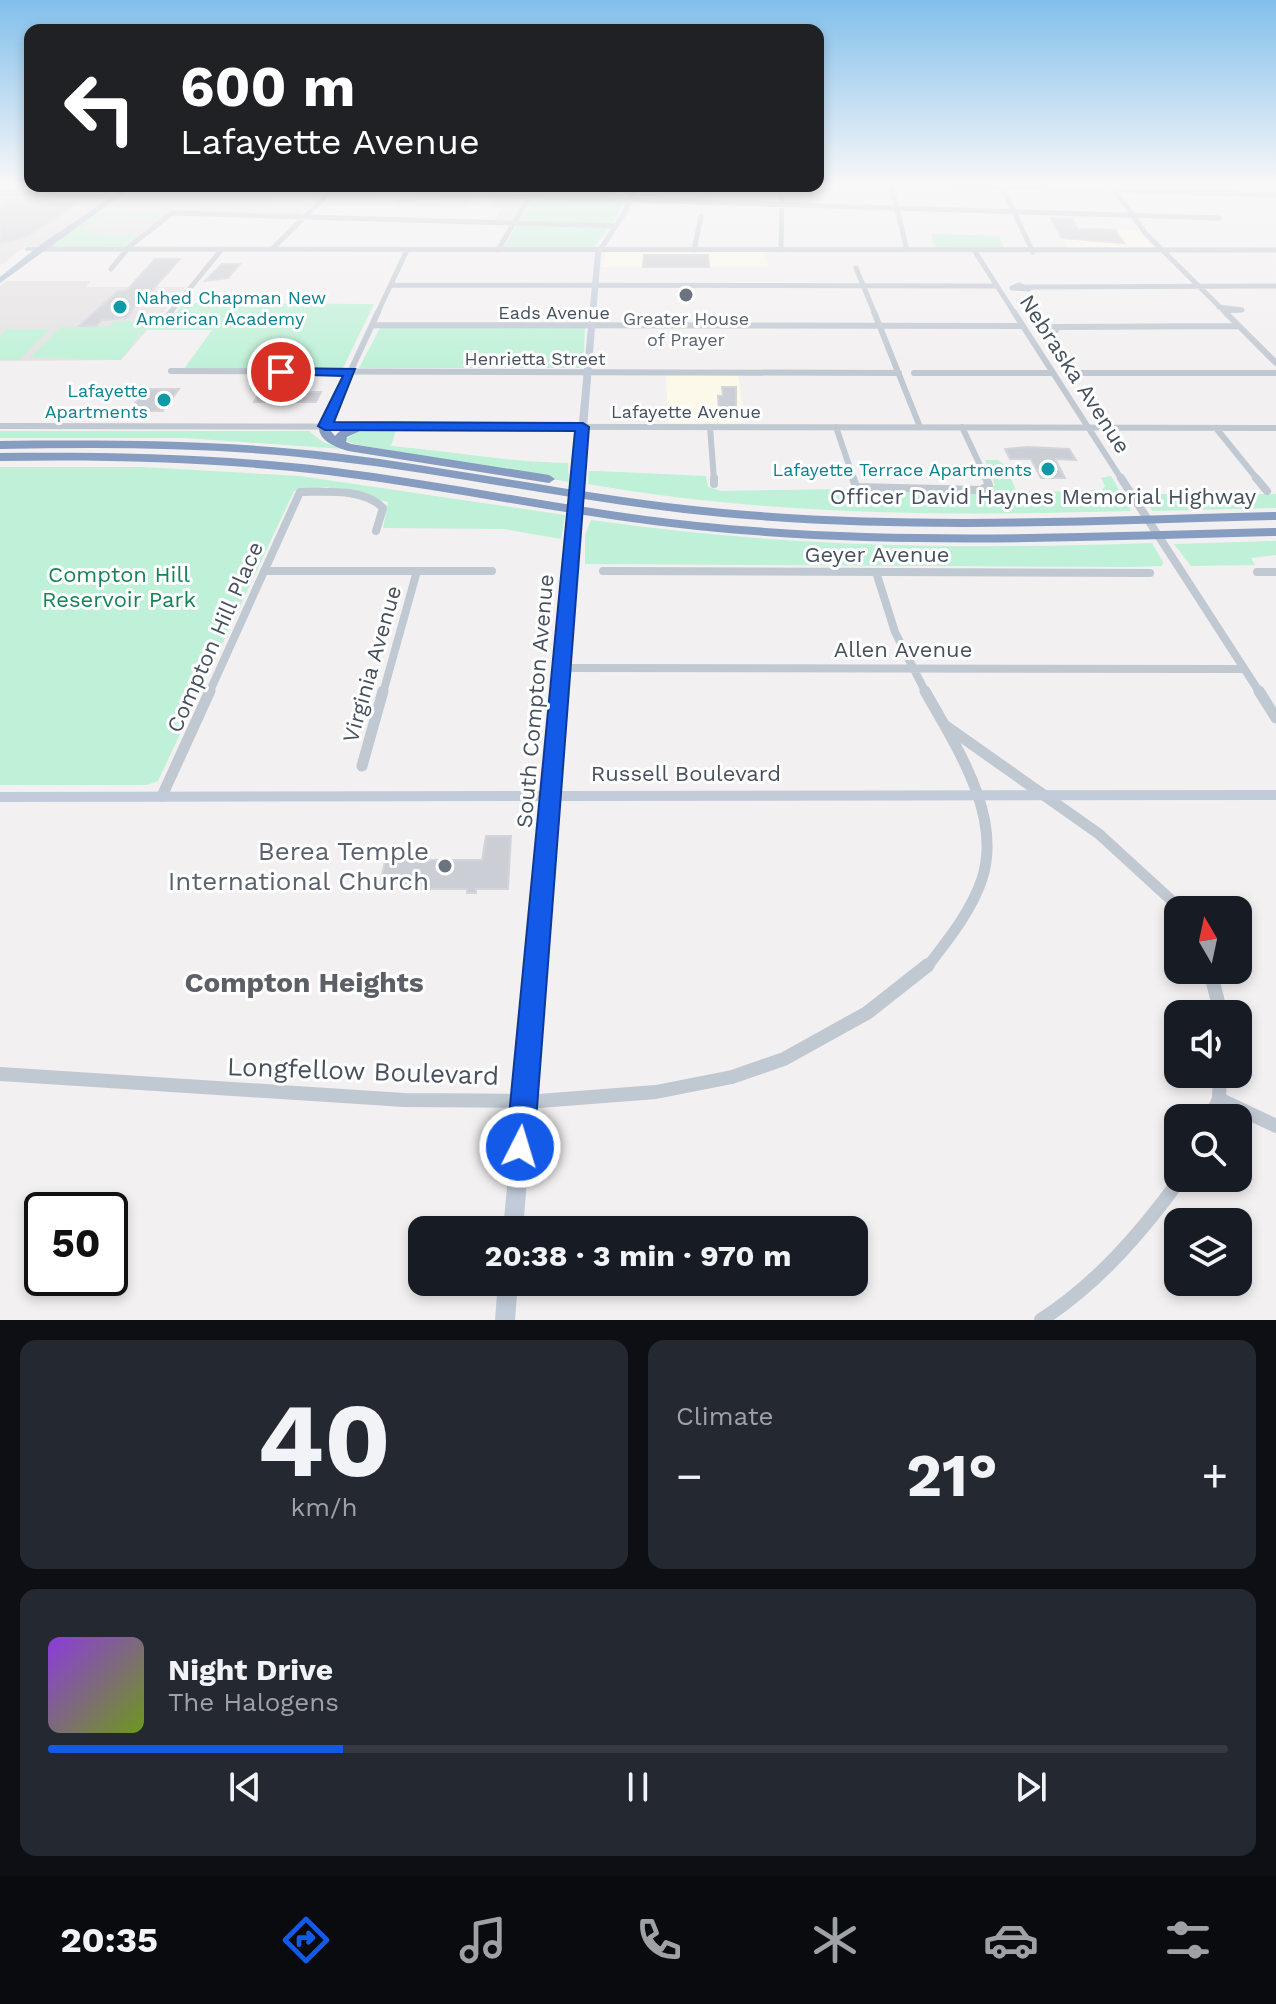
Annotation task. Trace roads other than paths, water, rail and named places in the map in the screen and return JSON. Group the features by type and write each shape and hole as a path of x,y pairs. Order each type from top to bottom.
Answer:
{"highway":[{"path":"325,426 326,435 339,444 524,474 647,504"},
{"path":"339,444 342,435 360,426"},
{"name":"Officer David Haynes Memorial Highway","path":"0,445 152,444 288,452 647,504 771,517 901,523 1276,516"},
{"path":"0,464 98,456"},
{"name":"Officer David Haynes Memorial Highway","path":"0,457 192,459 329,471 644,519 803,535 967,539 1276,532"}],"main road":[{"path":"0,271 30,247"},
{"path":"0,281 43,247"},
{"path":"598,250 601,247"},
{"name":"South Compton Avenue","path":"514,1216 598,250"},
{"name":"Russell Boulevard","path":"0,797 1276,795"},
{"path":"505,1320 507,1296"}],"street":[{"path":"111,269 131,247"},
{"path":"1031,247 1033,251"},
{"path":"1159,247 1276,363"},
{"path":"27,249 1276,251"},
{"path":"166,318 222,249"},
{"path":"325,426 407,250"},
{"name":"Nebraska Avenue","path":"974,250 1276,718"},
{"path":"856,268 920,427"},
{"path":"391,285 997,286"},
{"path":"1027,287 1276,286"},
{"name":"Eads Avenue","path":"372,325 1023,326"},
{"path":"1054,327 1238,326"},
{"name":"Henrietta Street","path":"171,371 899,373"},
{"path":"914,373 1053,373"},
{"path":"1072,373 1276,373"},
{"name":"Lafayette Avenue","path":"0,426 1276,428"},
{"path":"710,427 714,484"},
{"path":"836,427 856,487 987,488 989,485 962,427"},
{"path":"1216,428 1267,491"},
{"name":"Compton Hill Place","path":"162,796 300,492 335,492 377,501 383,508 376,531"},
{"path":"264,571 492,571"},
{"name":"Virginia Avenue","path":"362,766 417,571"},
{"name":"Geyer Avenue","path":"603,571 1150,573"},
{"name":"Longfellow Boulevard","path":"0,1074 366,1100 524,1101 617,1095 692,1085 770,1066 859,1017 920,975 973,906 985,875 989,845 976,795 945,726 889,618 876,572"},
{"path":"1257,572 1276,572"},
{"name":"Allen Avenue","path":"562,668 1244,669"},
{"path":"945,726 1049,795 1146,870 1169,896"},
{"path":"1217,1104 1219,1088"},
{"path":"1219,1099 1276,1126"},
{"path":"1041,1320 1060,1316 1169,1192"}],"place":[{"name":"Greater House of Prayer","path":"686,295"},
{"name":"Nahed Chapman New American Academy","path":"120,307"},
{"name":"Lafayette Apartments","path":"164,400"},
{"name":"Lafayette Terrace Apartments","path":"1048,469"},
{"name":"Berea Temple International Church","path":"445,866"}],"district":[{"name":"Compton Heights","path":"304,982"}],"park label":[{"name":"Compton Hill Reservoir Park","path":"119,586"}]}
